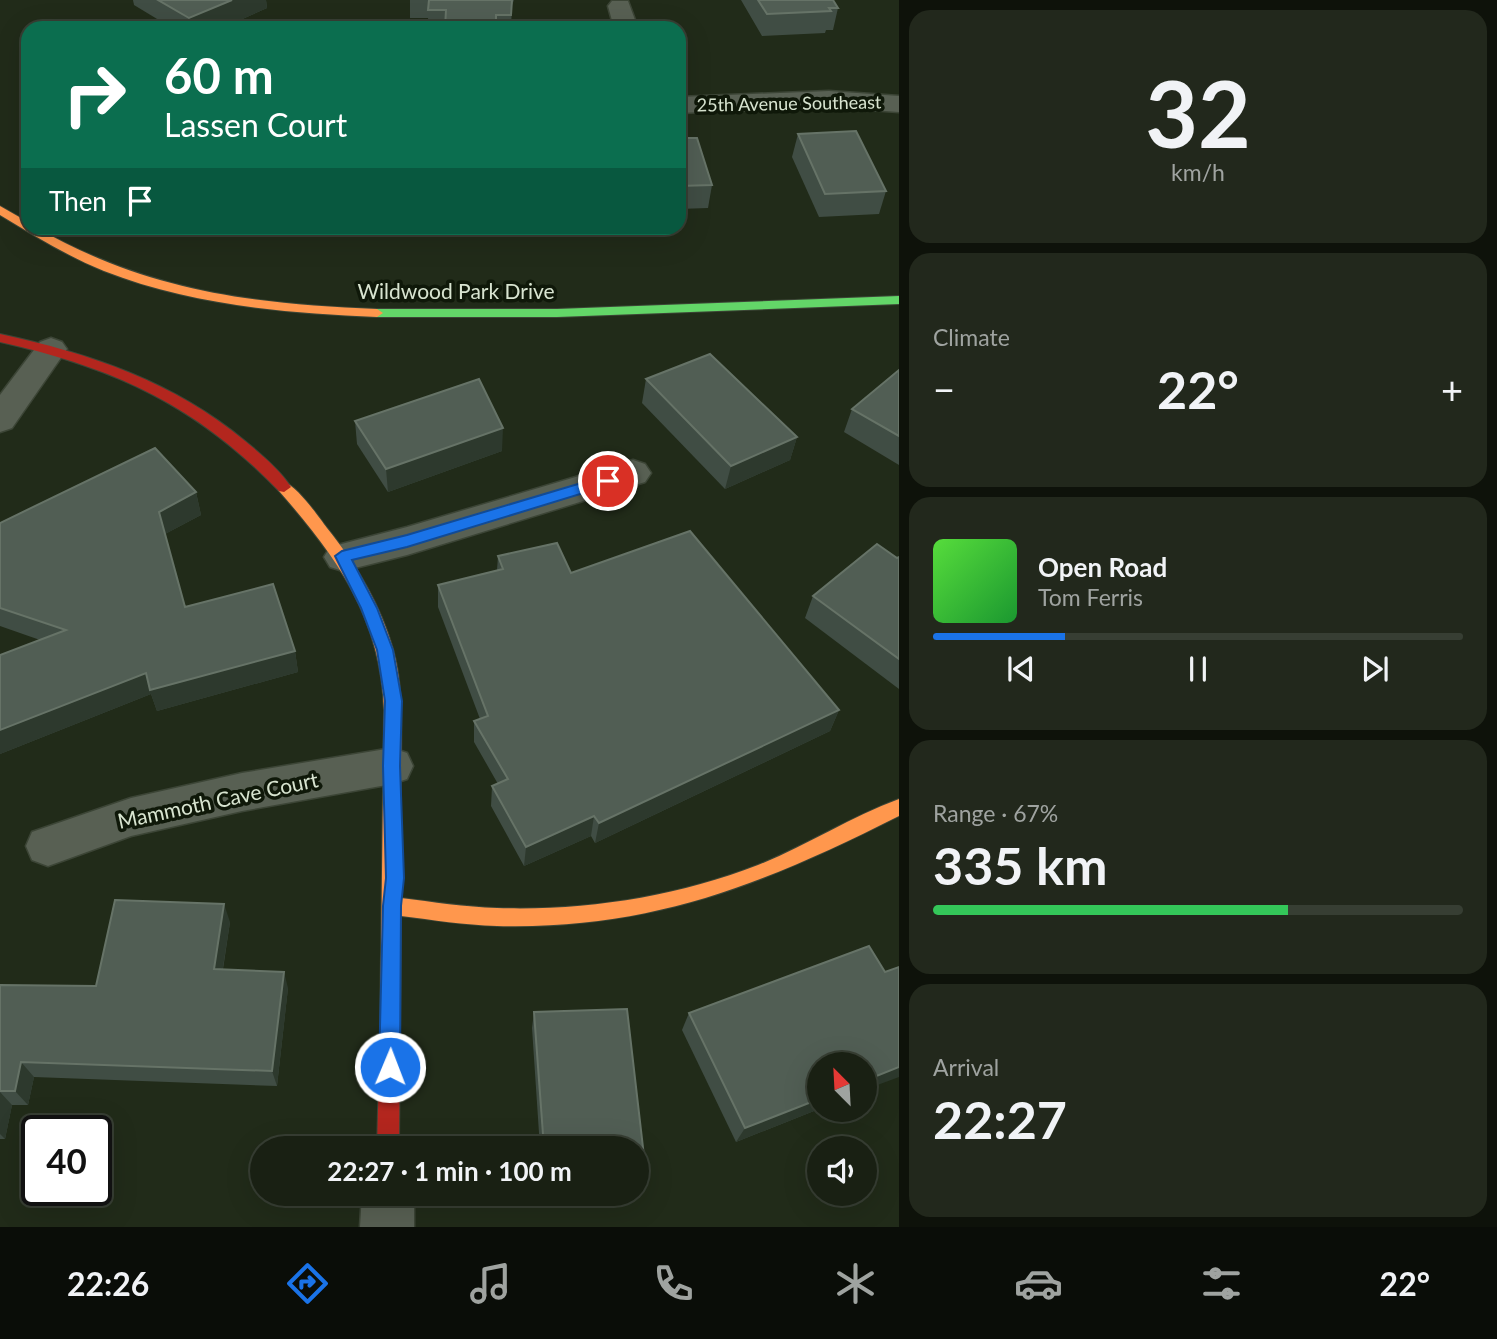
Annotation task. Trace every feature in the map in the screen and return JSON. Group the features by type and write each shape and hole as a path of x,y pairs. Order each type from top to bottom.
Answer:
{"street":[{"name":"25th Avenue Southeast","path":"686,105 829,99 898,104"},
{"name":"Wildwood Park Drive","path":"0,210 21,223"},
{"name":"Wildwood Park Drive","path":"42,235 87,260 123,274 223,300 287,309 368,314 514,315 898,300"},
{"path":"0,338 51,349 112,367 158,388 217,423 285,485 342,556 369,608 385,650 393,701 395,878 392,906 388,1136"},
{"path":"0,420 51,349"},
{"path":"342,556 407,541 633,473"},
{"name":"Mammoth Cave Court","path":"48,846 131,817 242,792 392,766"},
{"path":"392,906 511,917 572,914 643,904 738,880 824,844 898,807"},
{"path":"387,1206 387,1227"}],"building":[{"path":"158,0 232,0 189,18"},
{"path":"429,0 512,0 511,15 496,15 496,21 445,21 446,10 428,10"},
{"path":"758,0 833,0 838,8 829,8 831,11 767,14"},
{"path":"856,131 886,191 825,194 798,134"},
{"path":"686,138 697,138 712,185 686,186"},
{"path":"710,354 797,437 731,466 646,379"},
{"path":"899,370 899,436 852,409"},
{"path":"479,379 503,428 386,469 355,421"},
{"path":"155,448 196,492 159,512 185,607 273,584 295,651 150,690 146,673 0,730 0,655 66,630 0,608 0,523"},
{"path":"690,531 839,710 599,823 594,816 526,847 492,786 508,779 474,721 488,716 438,585 503,569 498,556 557,543 571,573"},
{"path":"877,544 899,557 899,659 813,596"},
{"path":"115,900 224,904 214,969 284,972 272,1071 21,1062 15,1091 0,1091 0,985 96,986"},
{"path":"869,946 885,972 899,967 899,1067 877,1076 877,1052 807,1052 807,1104 745,1128 689,1013"},
{"path":"627,1009 642,1136 543,1136 534,1012"}],"traffic: fast":[{"path":"377,313 557,313 899,300"}],"traffic: slow":[{"path":"0,210 21,223"},
{"path":"42,235 100,265 142,280 208,297 310,310 377,313"},
{"path":"284,487 330,542 355,581 376,623 388,662 393,725 390,1033"},
{"path":"392,906 471,915 531,917 597,912 664,901 759,873 899,807"}],"traffic: jam":[{"path":"0,338 80,358 155,388 224,431 255,457 284,487"},
{"path":"388,1136 390,1033"}],"route":[{"path":"390,1067 392,906 395,878 393,701 385,650 369,608 342,556 407,541 608,481"}]}
